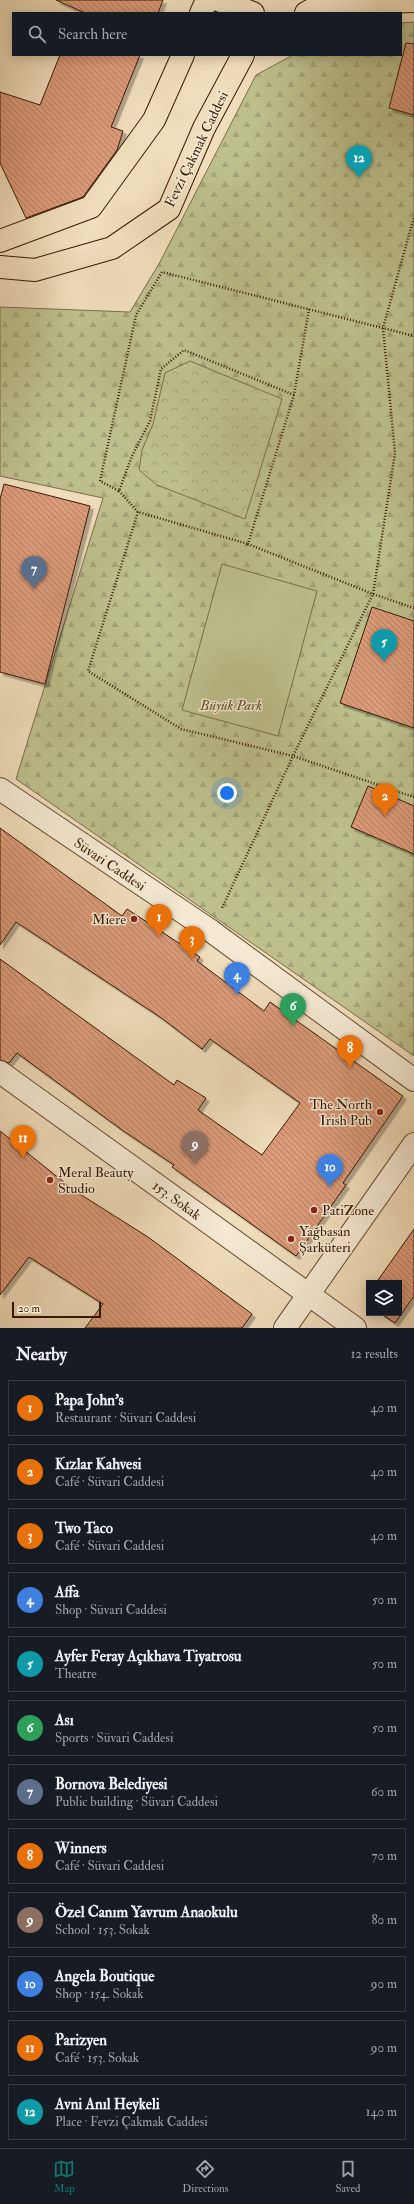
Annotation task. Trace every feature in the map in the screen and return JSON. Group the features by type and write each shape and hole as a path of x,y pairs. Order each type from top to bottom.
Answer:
{"main road":[{"path":"201,12 207,0"},
{"path":"218,0 250,12"},
{"path":"308,12 322,4 414,1"},
{"path":"0,241 91,207 154,120 183,56"},
{"name":"Fevzi Çakmak Caddesi","path":"0,267 35,270 112,248 169,209 204,128 242,56"}],"street":[{"name":"Süvari Caddesi","path":"0,789 211,931 414,1080"},
{"name":"153. Sokak","path":"0,1072 355,1328"},
{"path":"285,1328 414,1144"}],"path":[{"path":"211,931 293,756 373,594 395,453 383,328 414,217"},
{"path":"414,336 309,308 162,272 136,315 100,482 119,491 138,512 248,544 373,594 414,608"},
{"path":"248,544 294,395 309,308"},
{"path":"119,491 132,456 150,421 161,369 184,350 294,395"},
{"path":"138,512 88,671 181,729 293,756 414,797"}],"green space":[{"name":"Büyük Park","path":"414,22 414,1056 16,779 103,498 0,476 0,307 130,312 160,262 256,75 291,56 402,56 402,23"},
{"path":"190,361 282,399 245,519 157,485 139,470 142,450 153,424 165,373"},
{"path":"222,564 317,591 278,736 182,710"}],"building":[{"path":"56,0 163,0 158,12 83,12"},
{"path":"406,43 414,44 414,115 389,108"},
{"path":"60,56 140,56 111,127 123,131 117,150 83,197 26,218 0,163 0,92 40,105"},
{"path":"4,484 90,506 45,684 0,672 0,499"},
{"path":"372,607 414,621 414,728 340,703"},
{"path":"368,786 414,806 414,854 351,827"},
{"path":"0,828 122,916 127,909 200,957 197,961 264,1011 270,1002 403,1096 343,1183 346,1185 296,1256 172,1167 174,1165 122,1130 17,1053 9,1063 0,1060 0,959 174,1085 177,1080 206,1098 198,1110 262,1155 300,1103 210,1039 202,1049 160,1017 16,922 0,945"},
{"path":"0,1131 75,1191 148,1237 252,1314 242,1328 85,1328 103,1304 29,1257 0,1295"},
{"path":"414,1229 414,1296 402,1313 402,1280 378,1280"},
{"path":"384,1316 400,1316 395,1323"}],"place":[{"name":"Avni Anıl Heykeli","path":"359,178"},
{"name":"Bornova Belediyesi","path":"34,589"},
{"name":"Ayfer Feray Açıkhava Tiyatrosu","path":"384,662"},
{"name":"Kızlar Kahvesi","path":"385,816"},
{"name":"Miere","path":"134,919"},
{"name":"Papa John's","path":"159,937"},
{"name":"Two Taco","path":"192,959"},
{"name":"Affa","path":"237,995"},
{"name":"Ası","path":"293,1026"},
{"name":"Winners","path":"350,1068"},
{"name":"The North Irish Pub","path":"380,1112"},
{"name":"Parizyen","path":"23,1158"},
{"name":"Özel Canım Yavrum Anaokulu","path":"195,1164"},
{"name":"Meral Beauty Studio","path":"50,1180"},
{"name":"Angela Boutique","path":"330,1187"},
{"name":"PatiZone","path":"314,1210"},
{"name":"Yağbasan Şarküteri","path":"291,1239"}]}
